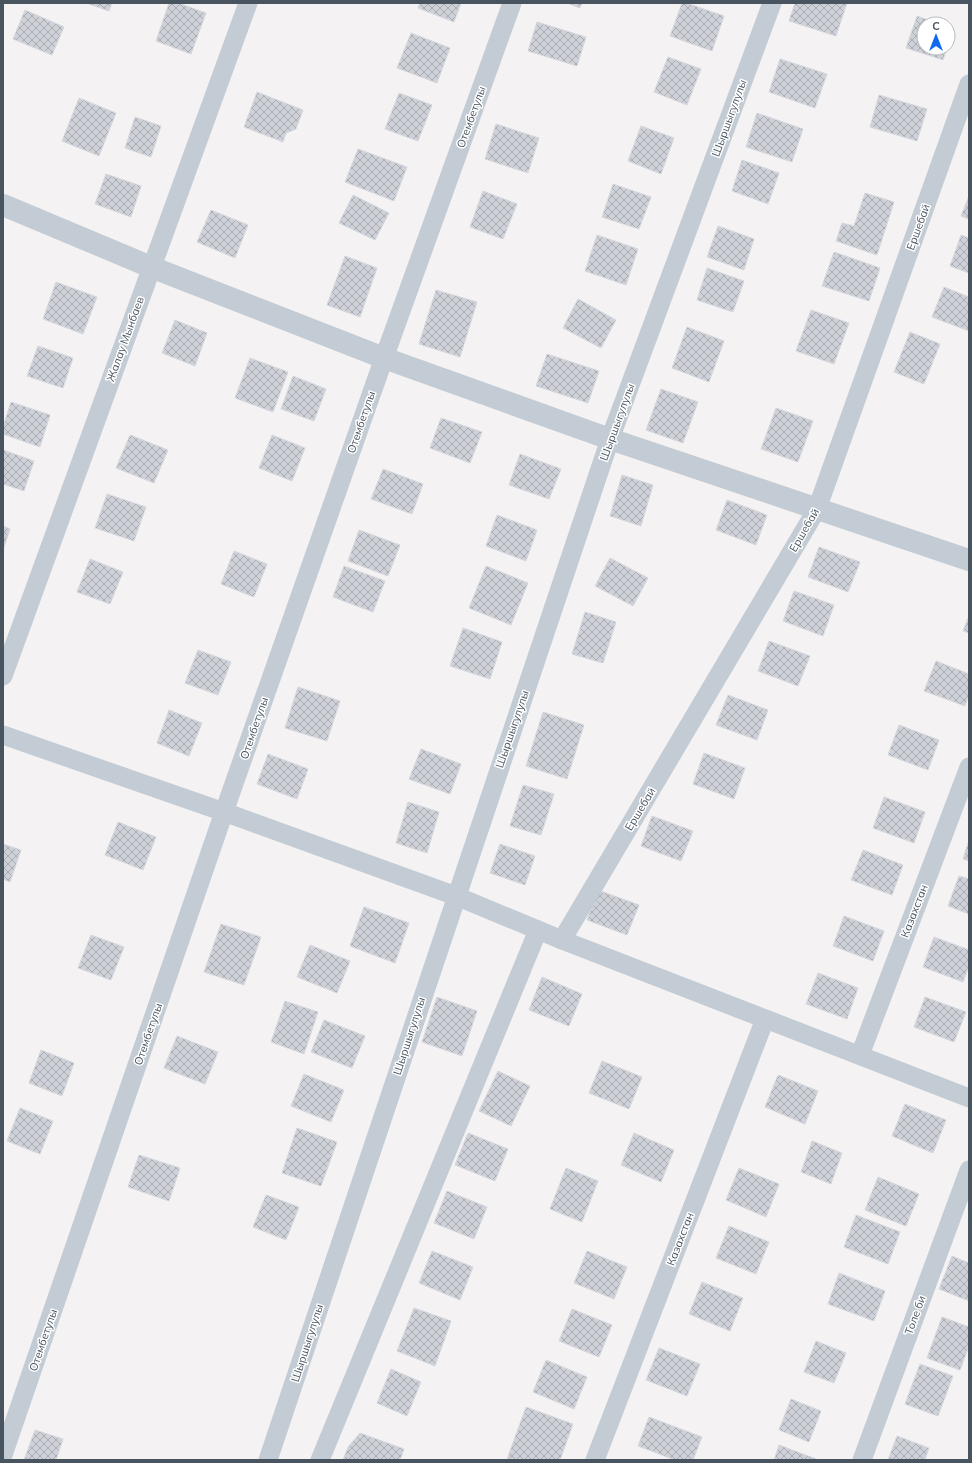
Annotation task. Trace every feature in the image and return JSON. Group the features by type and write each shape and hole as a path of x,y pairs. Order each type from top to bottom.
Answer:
{"street":[{"name":"Жалау Мынбаев","path":"3,676 248,3"},
{"name":"Отембетулы","path":"3,1455 224,812 384,358 512,3"},
{"name":"Шыршыгулулы","path":"268,1460 610,439 772,3"},
{"name":"Ершебай","path":"562,940 817,509 969,84"},
{"path":"3,205 151,267 384,358 610,439 969,560"},
{"path":"3,736 224,812 456,896 562,940 969,1098"},
{"name":"Казахстан","path":"860,1056 969,767"},
{"path":"320,1460 538,930"},
{"name":"Казахстан","path":"595,1460 765,1019"},
{"name":"Толе би","path":"862,1460 969,1170"}],"building":[{"path":"86,3 112,3 109,11"},
{"path":"169,3 178,3 206,13 191,54 156,41"},
{"path":"420,3 461,3 454,22 418,8"},
{"path":"567,3 582,3 580,8"},
{"path":"682,3 724,16 712,51 670,36"},
{"path":"795,3 847,3 836,36 789,21"},
{"path":"25,10 64,27 52,55 13,39"},
{"path":"916,19 916,51 906,48"},
{"path":"537,22 586,37 577,66 528,51"},
{"path":"411,33 450,48 437,83 397,68"},
{"path":"931,56 944,56 943,60"},
{"path":"668,57 701,69 687,105 654,92"},
{"path":"780,59 827,74 815,108 769,92"},
{"path":"257,92 303,110 296,129 286,133 283,142 244,127"},
{"path":"399,93 432,105 418,141 385,129"},
{"path":"879,95 927,109 917,141 870,127"},
{"path":"79,98 116,113 99,156 62,141"},
{"path":"757,113 803,129 792,162 746,147"},
{"path":"135,117 161,126 151,157 125,148"},
{"path":"496,124 539,138 528,173 485,159"},
{"path":"641,126 674,138 661,174 628,161"},
{"path":"358,149 407,167 394,201 345,182"},
{"path":"742,160 779,173 768,204 732,191"},
{"path":"106,174 141,186 131,217 95,204"},
{"path":"613,184 651,197 639,229 602,217"},
{"path":"483,191 517,204 503,239 470,227"},
{"path":"865,193 894,202 877,255 836,241 842,223 854,226"},
{"path":"353,195 389,213 375,240 339,223"},
{"path":"969,196 969,219 961,216"},
{"path":"211,210 248,225 235,258 197,242"},
{"path":"718,226 754,239 744,270 707,257"},
{"path":"597,235 638,249 626,285 585,271"},
{"path":"961,235 969,238 969,273 950,266"},
{"path":"834,252 880,268 869,301 822,286"},
{"path":"345,256 377,268 360,317 327,305"},
{"path":"707,268 744,281 733,312 697,300"},
{"path":"56,282 97,297 83,334 43,319"},
{"path":"944,287 969,297 969,331 932,317"},
{"path":"436,290 477,302 460,357 419,344"},
{"path":"578,299 616,320 601,348 563,328"},
{"path":"811,310 849,323 834,364 796,351"},
{"path":"175,320 207,333 195,366 162,353"},
{"path":"687,327 724,341 709,382 672,368"},
{"path":"910,332 940,344 924,384 894,372"},
{"path":"38,346 73,358 63,388 27,376"},
{"path":"547,354 599,371 588,403 536,386"},
{"path":"250,358 288,372 273,412 235,398"},
{"path":"293,376 326,389 314,421 281,409"},
{"path":"661,389 698,402 683,443 646,430"},
{"path":"11,402 50,415 40,447 3,434 3,427"},
{"path":"776,408 813,421 798,462 761,449"},
{"path":"441,418 482,432 470,463 430,448"},
{"path":"130,435 168,450 154,483 116,468"},
{"path":"272,435 305,448 292,481 259,468"},
{"path":"3,450 34,461 24,491 3,484"},
{"path":"520,454 561,469 549,499 509,485"},
{"path":"383,469 423,484 412,514 371,499"},
{"path":"622,475 653,485 641,526 610,516"},
{"path":"107,494 146,507 134,541 95,528"},
{"path":"727,500 767,515 756,545 716,530"},
{"path":"497,515 537,530 526,561 486,546"},
{"path":"3,526 10,529 3,550"},
{"path":"359,530 400,545 388,576 348,561"},
{"path":"819,547 860,562 848,592 808,577"},
{"path":"234,551 267,564 254,597 221,584"},
{"path":"610,558 648,578 633,606 595,586"},
{"path":"90,559 123,572 110,604 77,592"},
{"path":"344,566 385,581 373,612 333,597"},
{"path":"486,566 528,583 511,625 469,608"},
{"path":"794,591 834,605 823,636 783,621"},
{"path":"585,612 616,622 603,663 572,654"},
{"path":"969,616 969,633 963,631"},
{"path":"463,628 502,642 490,679 450,666"},
{"path":"769,641 810,656 798,686 758,671"},
{"path":"198,650 231,662 218,695 185,683"},
{"path":"936,661 969,674 969,695 965,706 924,691"},
{"path":"298,687 340,701 327,741 285,728"},
{"path":"728,695 768,710 757,740 716,725"},
{"path":"169,710 202,723 189,756 157,743"},
{"path":"543,712 584,725 567,779 526,766"},
{"path":"899,725 939,740 928,770 888,755"},
{"path":"421,749 461,764 450,794 409,779"},
{"path":"704,753 745,768 734,799 693,784"},
{"path":"268,754 308,769 297,799 257,784"},
{"path":"523,785 554,794 541,835 510,826"},
{"path":"884,797 925,812 914,843 873,828"},
{"path":"408,802 439,812 427,853 396,843"},
{"path":"652,816 693,831 681,861 641,846"},
{"path":"118,822 156,837 143,870 105,855"},
{"path":"969,840 969,861 963,859"},
{"path":"3,844 21,850 10,882 3,879"},
{"path":"500,844 535,856 525,885 490,873"},
{"path":"863,850 903,865 892,895 851,880"},
{"path":"959,876 969,879 969,914 948,906"},
{"path":"598,890 639,905 627,935 587,920"},
{"path":"364,907 409,923 395,963 350,946"},
{"path":"844,916 884,931 873,961 833,946"},
{"path":"221,924 261,937 244,985 204,972"},
{"path":"91,935 124,947 111,980 78,968"},
{"path":"934,937 969,950 969,966 963,982 923,967"},
{"path":"310,945 350,961 337,993 297,977"},
{"path":"818,973 858,988 847,1019 806,1004"},
{"path":"542,977 582,994 569,1026 529,1010"},
{"path":"437,997 477,1011 462,1056 422,1042"},
{"path":"925,997 966,1012 954,1042 914,1027"},
{"path":"285,1001 318,1012 304,1054 271,1042"},
{"path":"324,1020 365,1036 352,1068 311,1052"},
{"path":"177,1036 218,1052 205,1084 164,1068"},
{"path":"41,1050 74,1063 62,1096 29,1083"},
{"path":"602,1061 642,1077 629,1109 589,1093"},
{"path":"498,1071 530,1086 511,1126 479,1111"},
{"path":"304,1074 344,1090 331,1122 291,1106"},
{"path":"778,1075 818,1091 805,1124 765,1107"},
{"path":"905,1104 946,1120 933,1153 892,1136"},
{"path":"20,1108 53,1121 40,1154 7,1141"},
{"path":"297,1128 337,1142 321,1186 282,1173"},
{"path":"468,1133 508,1149 495,1181 455,1165"},
{"path":"634,1133 674,1150 661,1182 621,1165"},
{"path":"812,1141 842,1153 831,1184 801,1172"},
{"path":"139,1155 180,1168 169,1201 128,1187"},
{"path":"566,1168 598,1181 582,1222 550,1209"},
{"path":"739,1168 779,1184 766,1217 726,1200"},
{"path":"878,1177 919,1194 906,1226 865,1210"},
{"path":"447,1191 487,1207 474,1239 434,1223"},
{"path":"266,1195 299,1207 286,1240 253,1227"},
{"path":"856,1215 900,1232 888,1264 844,1247"},
{"path":"729,1226 769,1242 756,1274 716,1258"},
{"path":"432,1251 473,1267 460,1300 419,1283"},
{"path":"587,1251 627,1267 614,1299 574,1283"},
{"path":"952,1256 969,1263 969,1301 939,1289"},
{"path":"839,1273 885,1291 874,1321 828,1304"},
{"path":"702,1282 743,1298 730,1331 689,1314"},
{"path":"414,1308 451,1321 435,1366 397,1351"},
{"path":"572,1309 612,1325 599,1357 559,1341"},
{"path":"942,1317 969,1327 969,1346 960,1370 927,1358"},
{"path":"816,1341 846,1353 834,1383 804,1372"},
{"path":"659,1348 700,1364 687,1396 646,1380"},
{"path":"546,1360 587,1377 574,1409 533,1392"},
{"path":"920,1364 953,1376 938,1416 905,1404"},
{"path":"391,1369 421,1382 407,1416 377,1403"},
{"path":"791,1399 821,1411 809,1442 779,1430"},
{"path":"526,1407 573,1424 560,1460 507,1459"},
{"path":"649,1417 702,1437 693,1460 675,1460 638,1446"},
{"path":"35,1430 63,1439 56,1460 24,1460"},
{"path":"360,1433 404,1449 400,1460 343,1460 348,1447"},
{"path":"897,1436 929,1448 925,1460 888,1460"},
{"path":"779,1445 819,1460 774,1460"}]}
